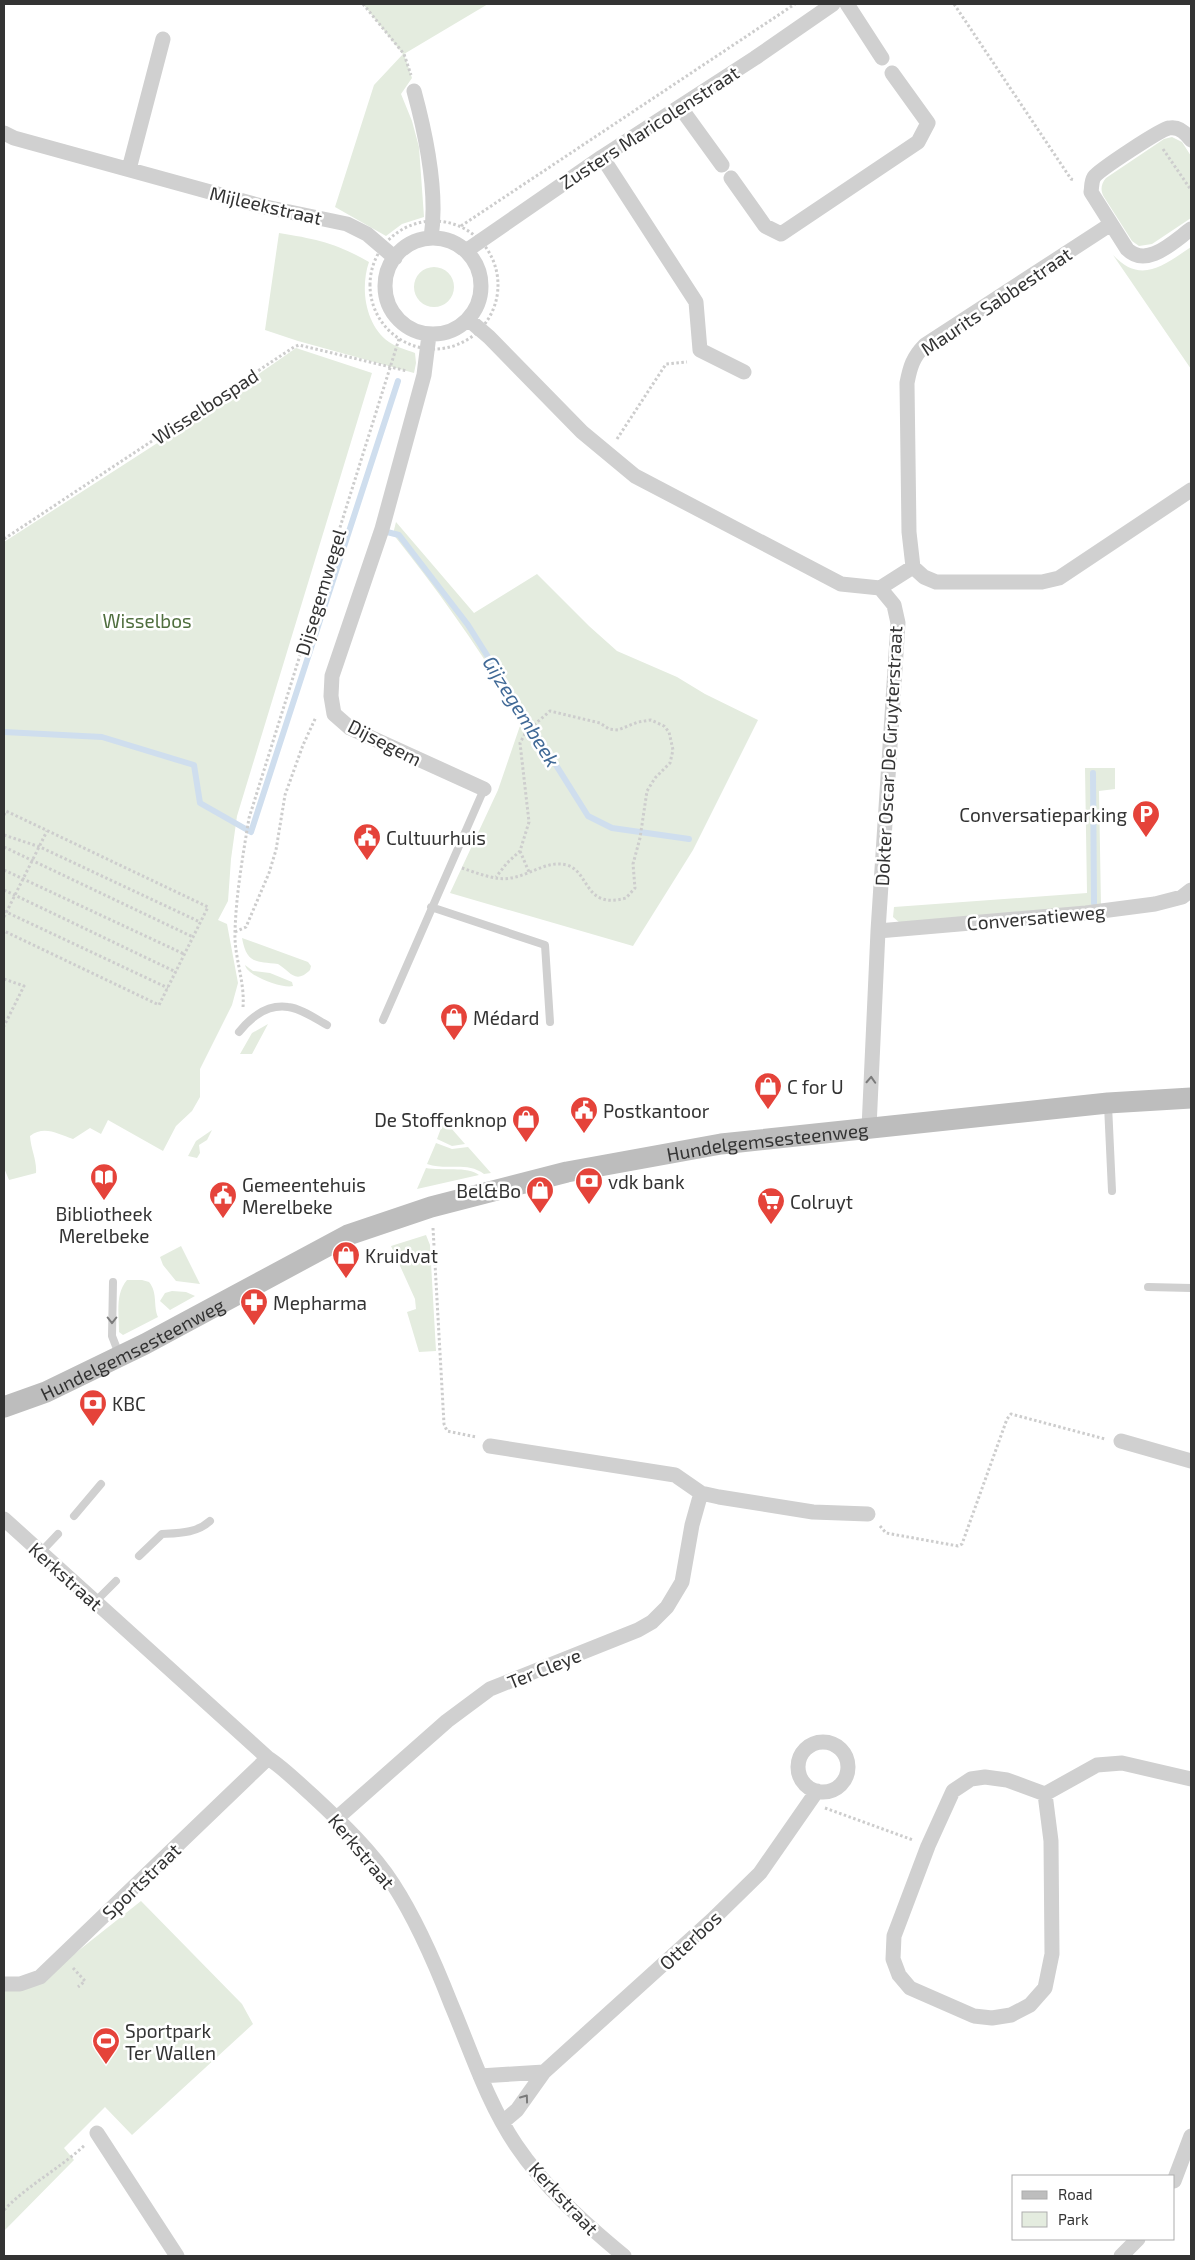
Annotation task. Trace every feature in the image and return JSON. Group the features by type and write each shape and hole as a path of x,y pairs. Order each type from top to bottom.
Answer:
{"main road":[{"name":"Hundelgemsesteenweg","path":"4,1407 46,1392 145,1344 348,1235 431,1207 567,1172 722,1144 869,1128 967,1120 1108,1103 1191,1098"}],"street":[{"name":"Zusters Maricolenstraat","path":"466,251 602,156 680,107 833,4"},
{"path":"847,4 882,58"},
{"path":"129,169 163,39"},
{"path":"731,178 765,226 781,234 918,142 928,123 892,72"},
{"path":"414,91 427,138 434,221 431,238"},
{"path":"680,107 722,165"},
{"path":"1191,140 1183,131 1176,128 1168,128 1099,172 1092,184 1091,192 1127,249 1139,256 1154,254 1191,229"},
{"name":"Mijleekstraat","path":"4,133 14,138 261,206 347,224 367,234 395,258"},
{"path":"602,156 696,302 700,350 744,372"},
{"name":"Maurits Sabbestraat","path":"913,567 909,532 907,383 910,367 916,354 926,345 1111,224"},
{"path":"431,238 449,241 466,251 478,267 482,287 477,307 469,320 428,342 396,317 388,302 385,286 388,271 395,258 412,243 431,238"},
{"path":"469,320 607,454 635,476 841,584 880,588 913,567 924,578 936,582 1042,582 1059,578 1191,490"},
{"name":"Dijsegem","path":"428,342 424,375 382,529 332,676 331,696 334,714 350,728 484,789"},
{"name":"Dokter Oscar De Gruyterstraat","path":"869,1128 878,931 898,623 894,605 880,588"},
{"name":"Conversatieweg","path":"878,931 1148,906 1182,897 1191,890"},
{"path":"1121,1441 1191,1461"},
{"path":"490,1446 675,1475 701,1493 813,1512 868,1514"},
{"name":"Ter Cleye","path":"337,1818 447,1720 490,1689 638,1630 652,1622 667,1607 682,1582 692,1525 701,1493"},
{"name":"Kerkstraat","path":"4,1519 337,1818 392,1883 409,1913 451,2002 480,2076 516,2144 538,2174 574,2213 624,2256"},
{"name":"Sportstraat","path":"4,1984 20,1984 40,1977 268,1758"},
{"path":"1045,1794 1051,1841 1052,1954 1045,1988 1030,2005 1012,2015 992,2018 974,2016 910,1988 898,1975 893,1959 894,1936 928,1846 953,1791 971,1780 985,1777 1007,1780 1045,1794 1097,1765 1122,1763 1191,1779"},
{"name":"Otterbos","path":"503,2122 517,2110 544,2072 760,1874 813,1797"},
{"path":"480,2076 544,2072"},
{"path":"97,2133 177,2256"},
{"path":"1175,2178 1191,2136"},
{"path":"1121,2256 1137,2240"}],"lane":[{"name":"Dijsegem","path":"383,1020 484,789"},
{"path":"431,907 546,945 550,1022"},
{"path":"239,1032 256,1014 270,1009 289,1007 327,1025"},
{"path":"1108,1103 1112,1191"},
{"path":"113,1282 112,1336 119,1355"},
{"path":"1148,1287 1191,1288"},
{"path":"74,1516 101,1484"},
{"path":"139,1556 162,1534 184,1533 202,1528 210,1521"},
{"path":"40,1553 58,1534"},
{"path":"95,1602 116,1581"}],"path":[{"path":"363,4 404,54 414,91"},
{"path":"460,227 794,4"},
{"path":"954,4 1071,179 1092,184"},
{"path":"1154,136 1191,190"},
{"path":"428,342 456,346 469,340 481,330 494,309 499,285 497,268 490,253 480,240 451,223 434,221"},
{"name":"Dijsegemwegel","path":"239,1032 243,1022 244,990 235,932 242,856 249,818 399,339"},
{"name":"Wisselbospad","path":"4,539 294,347 300,345 424,375"},
{"path":"607,454 666,364 699,360 700,350"},
{"path":"235,932 246,926 269,873 276,850 285,795 303,745 316,716 331,696"},
{"path":"450,864 496,878 509,879 550,865 569,866 576,870 592,893 604,899 626,898 636,888 633,864 640,838 648,791 655,778 670,763 672,757 669,732 664,726 651,720 638,722 618,730 550,711 530,729 520,743 529,813 527,831 520,851 506,863 496,878"},
{"path":"4,814 6,811 208,907 160,1005 4,931"},
{"path":"4,918 5,911 15,896 47,831"},
{"path":"4,835 40,847 200,922"},
{"path":"4,846 193,937"},
{"path":"520,851 529,872"},
{"path":"4,870 184,954"},
{"path":"4,890 176,972"},
{"path":"5,911 168,988"},
{"path":"4,979 24,986 4,1026"},
{"path":"431,1207 444,1424 447,1431 475,1437 490,1446"},
{"path":"868,1514 886,1533 958,1546 962,1544 1006,1419 1011,1414 1102,1438 1121,1441"},
{"path":"813,1797 928,1846"},
{"path":"78,1987 85,1981 81,1976"},
{"path":"4,2210 17,2197 67,2161 97,2133"}],"green space":[{"path":"363,4 488,4 404,54 412,78 401,94 412,121 419,147 424,217 402,224 386,236 335,207 374,85 403,54"},
{"path":"1172,137 1182,142 1191,156 1191,218 1152,244 1139,246 1132,241 1104,197 1102,185 1106,178 1164,139"},
{"path":"279,233 326,243 346,250 369,262 366,272 365,294 374,326 389,342 415,353 414,373 265,330"},
{"path":"1191,247 1191,369 1113,255 1123,264 1133,269 1143,270 1162,265"},
{"path":"434,267 448,273 454,287 448,301 434,307 420,301 414,287 420,273"},
{"name":"Wisselbos","path":"296,348 372,373 237,816 228,901 218,920 227,924 238,983 232,1005 200,1069 200,1097 192,1111 176,1126 163,1151 108,1120 101,1134 90,1128 73,1139 41,1131 30,1136 36,1173 9,1180 4,1168 4,542 193,420"},
{"path":"396,522 474,613 537,574 617,651 677,677 705,694 758,720 693,850 633,946 450,893 498,790 522,720 461,625 393,534"},
{"path":"1085,768 1115,768 1115,789 1099,791 1101,906 900,923 893,917 894,907 1087,893"},
{"path":"242,938 308,962 311,966 310,970 296,977 278,964 253,960 246,953"},
{"path":"245,965 253,971 270,973 292,982 293,986 282,986 266,981 252,973"},
{"path":"268,1024 252,1054 240,1054 252,1033"},
{"path":"444,1120 465,1144 452,1146 437,1139"},
{"path":"212,1130 207,1140 199,1145 200,1153 197,1158 188,1156 196,1141"},
{"path":"436,1143 452,1149 468,1147 491,1173 484,1174 464,1167 442,1167 427,1164"},
{"path":"426,1168 461,1170 474,1172 479,1175 417,1189"},
{"path":"426,1235 430,1245 436,1351 419,1352 407,1312 416,1309 415,1299 391,1246"},
{"path":"181,1246 200,1284 176,1281 163,1265 160,1257"},
{"path":"127,1280 149,1282 154,1291 158,1317 123,1335 119,1332 118,1305 123,1286"},
{"path":"172,1291 186,1292 195,1296 170,1310 160,1301 165,1293"},
{"name":"Sportpark Ter Wallen","path":"141,1901 242,2004 253,2024 132,2135 105,2107 64,2148 74,2160 4,2231 4,1990 49,1974"}],"waterway":[{"path":"4,732 102,737 194,765 200,803 251,832 398,381"},
{"name":"Gijzegembeek","path":"387,532 399,535 468,625 588,816 612,828 689,839"},
{"path":"1093,773 1094,903"}],"place":[{"name":"Conversatieparking","path":"1146,838"},
{"name":"Cultuurhuis","path":"367,861"},
{"name":"Médard","path":"454,1041"},
{"name":"C for U","path":"768,1110"},
{"name":"Postkantoor","path":"584,1134"},
{"name":"De Stoffenknop","path":"526,1143"},
{"name":"Bibliotheek Merelbeke","path":"104,1201"},
{"name":"vdk bank","path":"589,1205"},
{"name":"Bel&Bo","path":"540,1214"},
{"name":"Gemeentehuis Merelbeke","path":"223,1219"},
{"name":"Colruyt","path":"771,1225"},
{"name":"Kruidvat","path":"346,1279"},
{"name":"Mepharma","path":"254,1326"},
{"name":"KBC","path":"93,1427"},
{"name":"Sportpark Ter Wallen","path":"106,2065"}]}
